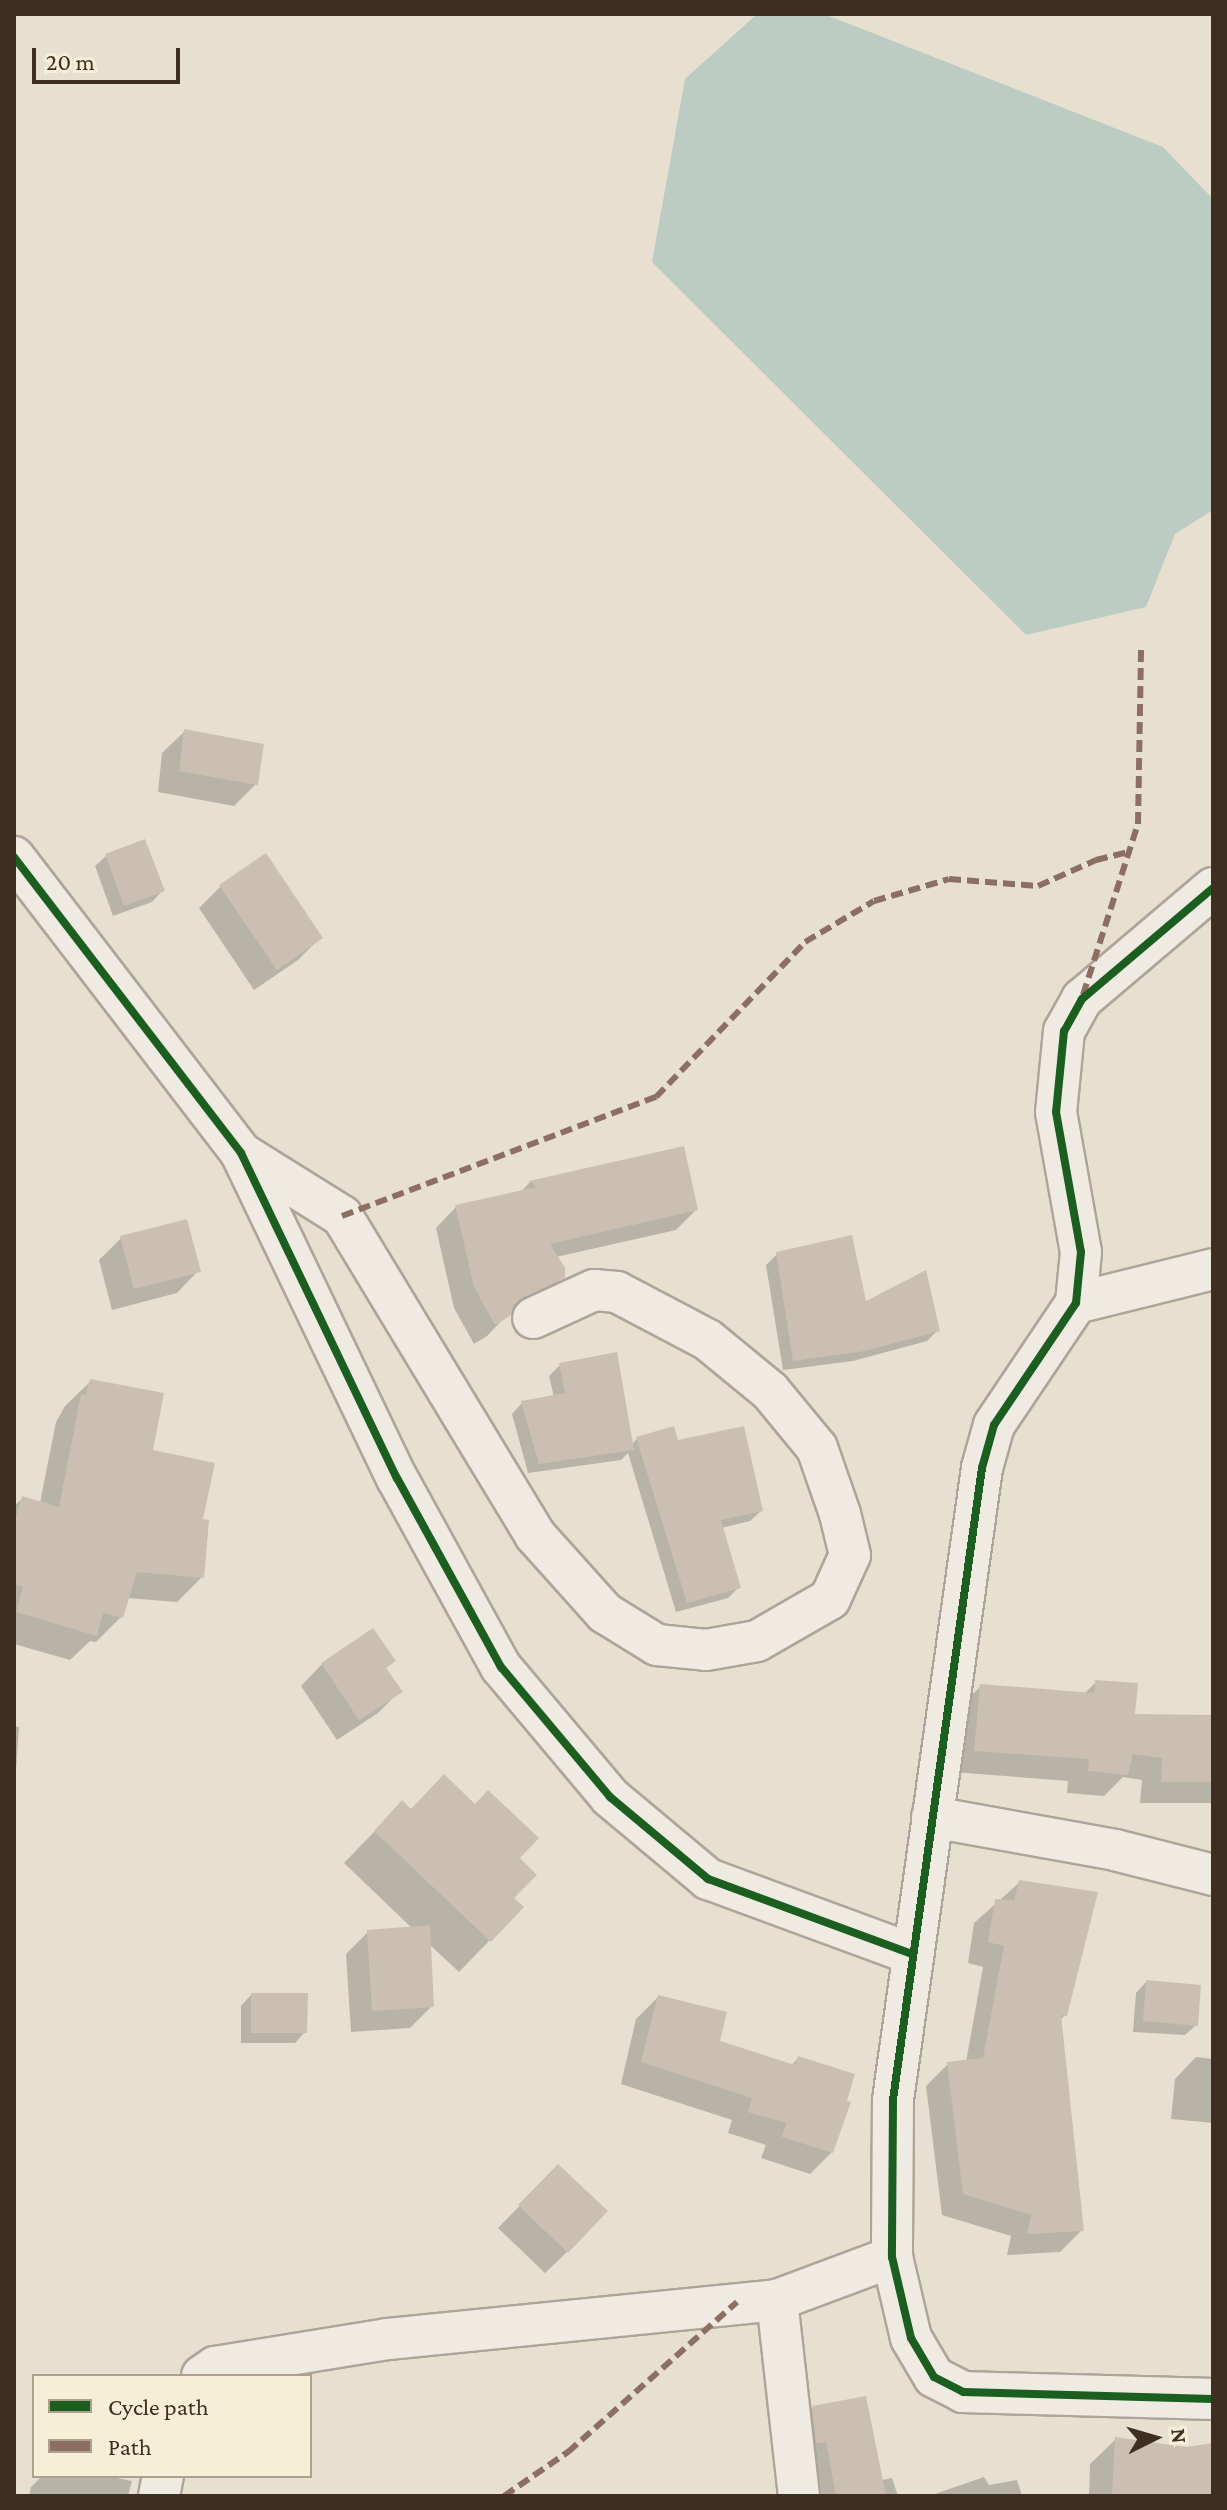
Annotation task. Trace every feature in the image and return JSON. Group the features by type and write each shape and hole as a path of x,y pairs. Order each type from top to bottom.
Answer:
{"street":[{"path":"14,857 241,1153 397,1478 501,1667 610,1797 708,1879 912,1954"},
{"path":"1213,888 1082,999 1064,1031 1056,1112 1081,1252 1076,1303 994,1425 982,1468 893,2100 892,2257 911,2338 934,2377 963,2392 1213,2399"},
{"path":"241,1153 342,1216 535,1535 605,1613 657,1645 706,1650 757,1641 830,1599 850,1555 840,1514 817,1448 770,1391 708,1340 617,1292 594,1290 533,1318"},
{"path":"1076,1303 1213,1269"},
{"path":"932,1817 1115,1850 1213,1875"},
{"path":"205,2374 215,2367 388,2339 777,2300 892,2257"},
{"path":"777,2300 799,2496"}],"shaded area":[{"path":"757,14 824,14 1163,147 1213,199 1213,510 1175,534 1146,607 1026,635 652,262 685,79"}],"building":[{"path":"184,729 264,744 258,785 179,771"},
{"path":"145,839 165,891 124,906 105,854"},
{"path":"266,853 323,938 277,970 219,885"},
{"path":"684,1146 698,1210 550,1244 565,1268 565,1278 523,1298 514,1305 510,1316 495,1325 474,1287 455,1205 537,1187 529,1181"},
{"path":"187,1219 201,1272 134,1289 120,1236"},
{"path":"852,1235 866,1301 926,1270 940,1331 865,1351 793,1361 776,1252"},
{"path":"617,1352 634,1450 539,1464 521,1401 565,1393 559,1363"},
{"path":"90,1379 164,1393 153,1450 215,1463 203,1519 209,1520 204,1578 137,1572 123,1618 103,1613 97,1636 16,1612 23,1587 14,1584 14,1524 22,1496 59,1507 81,1394 86,1395"},
{"path":"674,1426 678,1440 744,1426 763,1511 721,1520 741,1588 687,1603 636,1437"},
{"path":"373,1628 396,1661 386,1668 403,1692 359,1720 321,1663"},
{"path":"1095,1680 1138,1683 1135,1714 1213,1715 1213,1782 1161,1782 1162,1758 1133,1754 1128,1775 1088,1771 1089,1759 974,1751 980,1684 1094,1693"},
{"path":"444,1774 475,1804 488,1790 539,1838 520,1858 537,1875 514,1898 524,1907 491,1942 374,1831 402,1800 411,1809"},
{"path":"1019,1880 1098,1892 1067,2016 1061,2015 1084,2231 1027,2234 1031,2215 963,2194 947,2062 983,2058 1004,1946 988,1942 995,1899 1014,1900"},
{"path":"430,1925 434,2007 372,2011 367,1930"},
{"path":"1146,1980 1201,1985 1198,2026 1143,2021"},
{"path":"251,1993 308,1993 307,2033 251,2033"},
{"path":"658,1995 727,2012 720,2041 795,2065 798,2056 855,2074 847,2101 851,2102 833,2153 782,2137 786,2123 748,2112 752,2098 641,2062"},
{"path":"558,2164 608,2211 568,2253 518,2205"},
{"path":"866,2396 886,2496 836,2496 826,2442 816,2443 812,2406"},
{"path":"1115,2437 1186,2447 1213,2443 1213,2496 1112,2496"}],"marked path":[{"path":"1083,995 1138,824 1141,649"},
{"path":"342,1216 656,1097 805,942 874,901 949,879 1038,886 1096,860 1131,851"},
{"path":"504,2496 568,2452 737,2302"}],"cycle path":[{"path":"14,857 241,1153 397,1478 501,1667 610,1797 708,1879 912,1954"},
{"path":"1213,888 1082,999 1064,1031 1056,1112 1081,1252 1076,1303 994,1425 982,1468 893,2100 892,2257 911,2338 934,2377 963,2392 1213,2399"}]}
